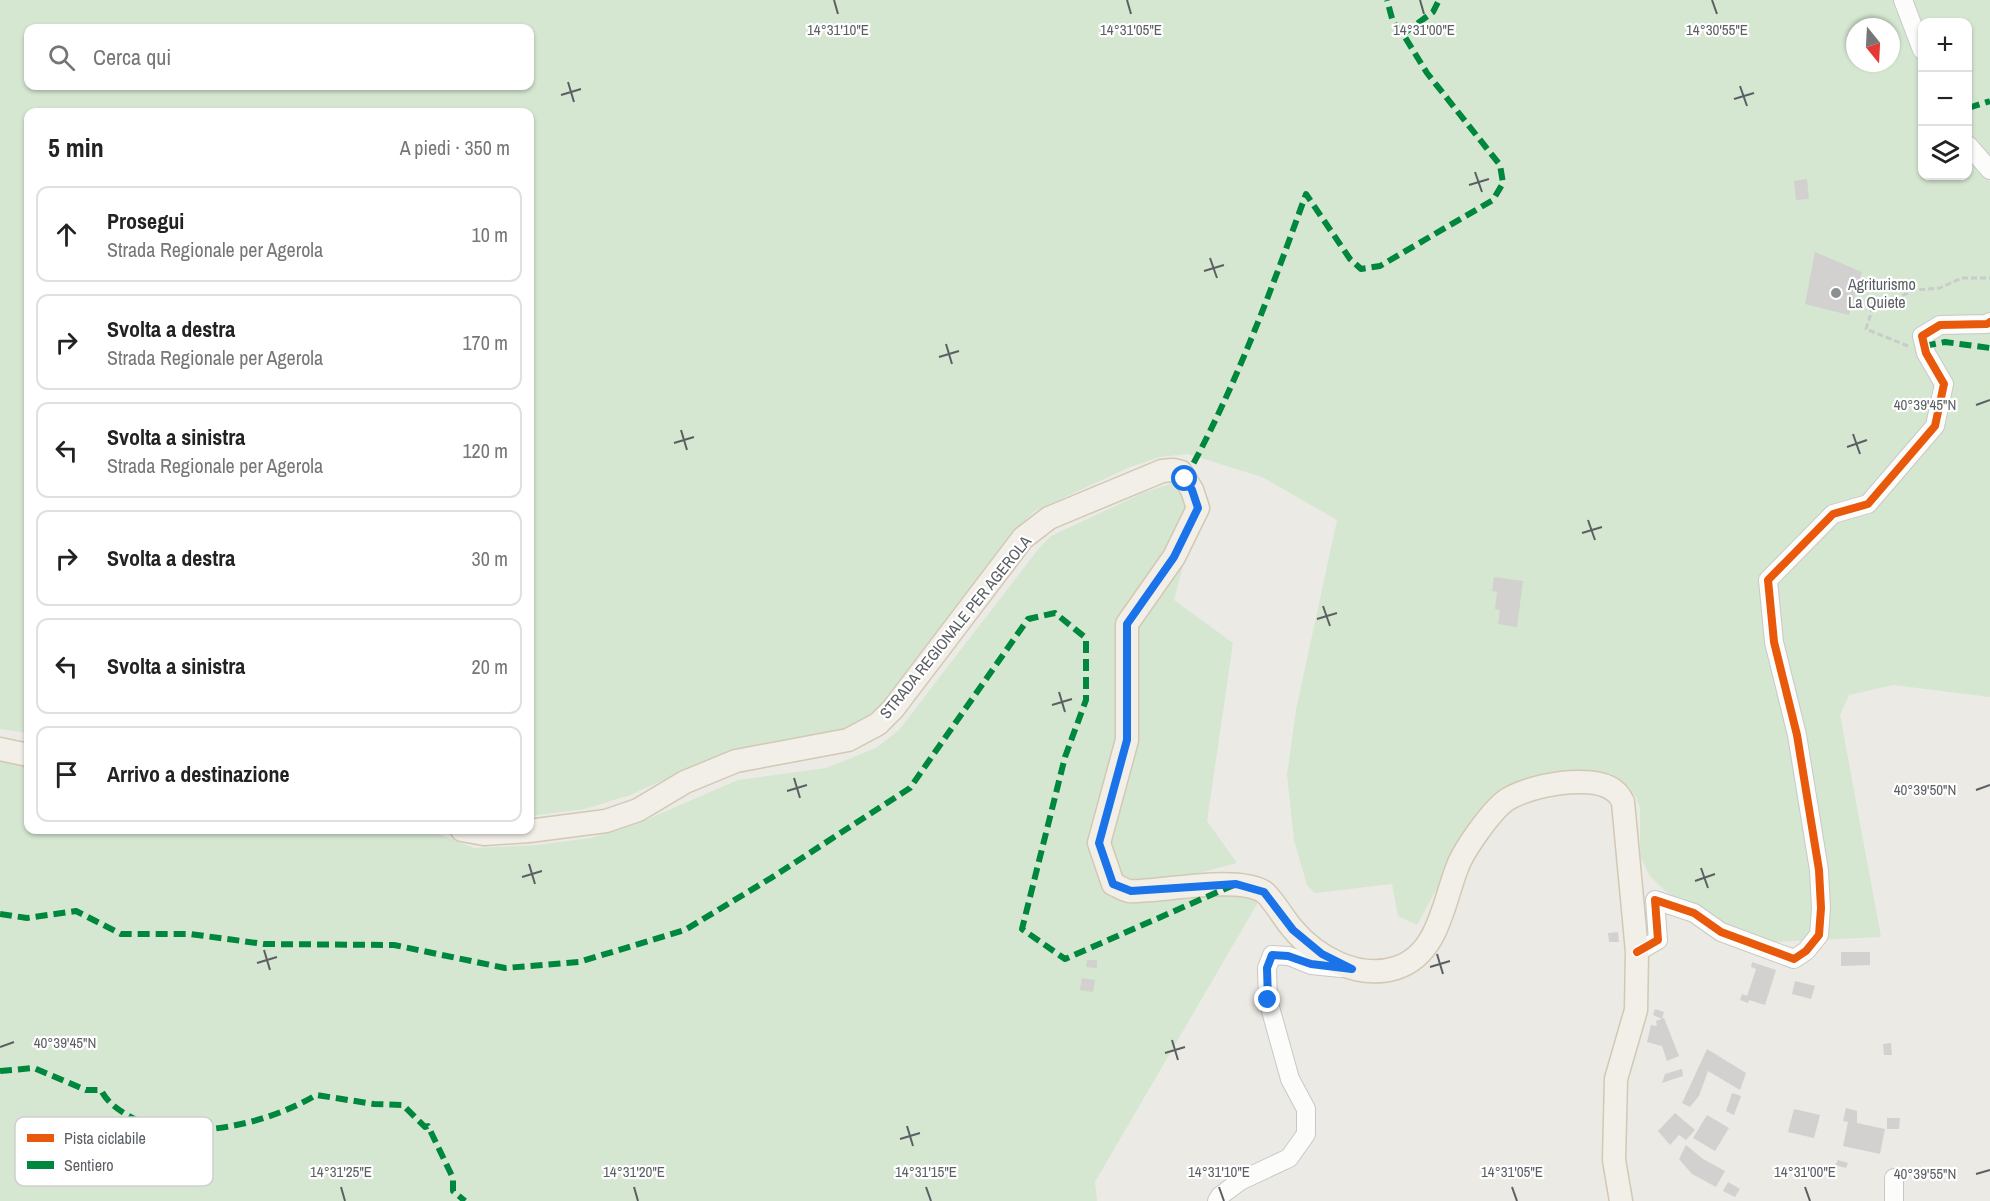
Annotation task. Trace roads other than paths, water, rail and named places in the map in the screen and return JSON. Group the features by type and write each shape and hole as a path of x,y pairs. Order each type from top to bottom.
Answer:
{"main road":[{"name":"STRADA REGIONALE PER AGEROLA","path":"534,830 606,821 638,810 685,782 736,761 848,740 878,724 893,709 1023,538 1049,518 1122,486 1162,471 1181,472 1192,490 1198,508 1174,557 1127,624 1127,740 1099,843 1113,884 1131,891 1236,884 1264,892 1293,930 1322,954 1352,969 1375,972 1396,968 1414,959 1435,934 1457,866 1480,829 1507,800 1539,787 1569,781 1591,782 1620,794 1623,802 1637,952 1635,1010 1616,1079 1614,1160 1621,1201"},
{"path":"0,749 24,754"}],"street":[{"path":"1903,0 1918,38"},
{"path":"1972,150 1990,170"},
{"path":"1637,952 1658,940 1655,900 1694,913 1722,932 1794,959 1806,951 1819,936 1821,909 1816,851 1797,735 1774,642 1768,580 1833,514 1868,504 1935,426 1944,384 1926,353 1922,336 1940,325 1987,324 1990,322"},
{"path":"1217,1201 1220,1196 1240,1181 1289,1158 1306,1134 1306,1109 1290,1079 1268,1000 1267,968 1272,955 1288,956 1311,964 1352,969"},
{"path":"1894,1178 1894,1201"}],"place":[{"name":"Agriturismo La Quiete","path":"1836,293"}]}
